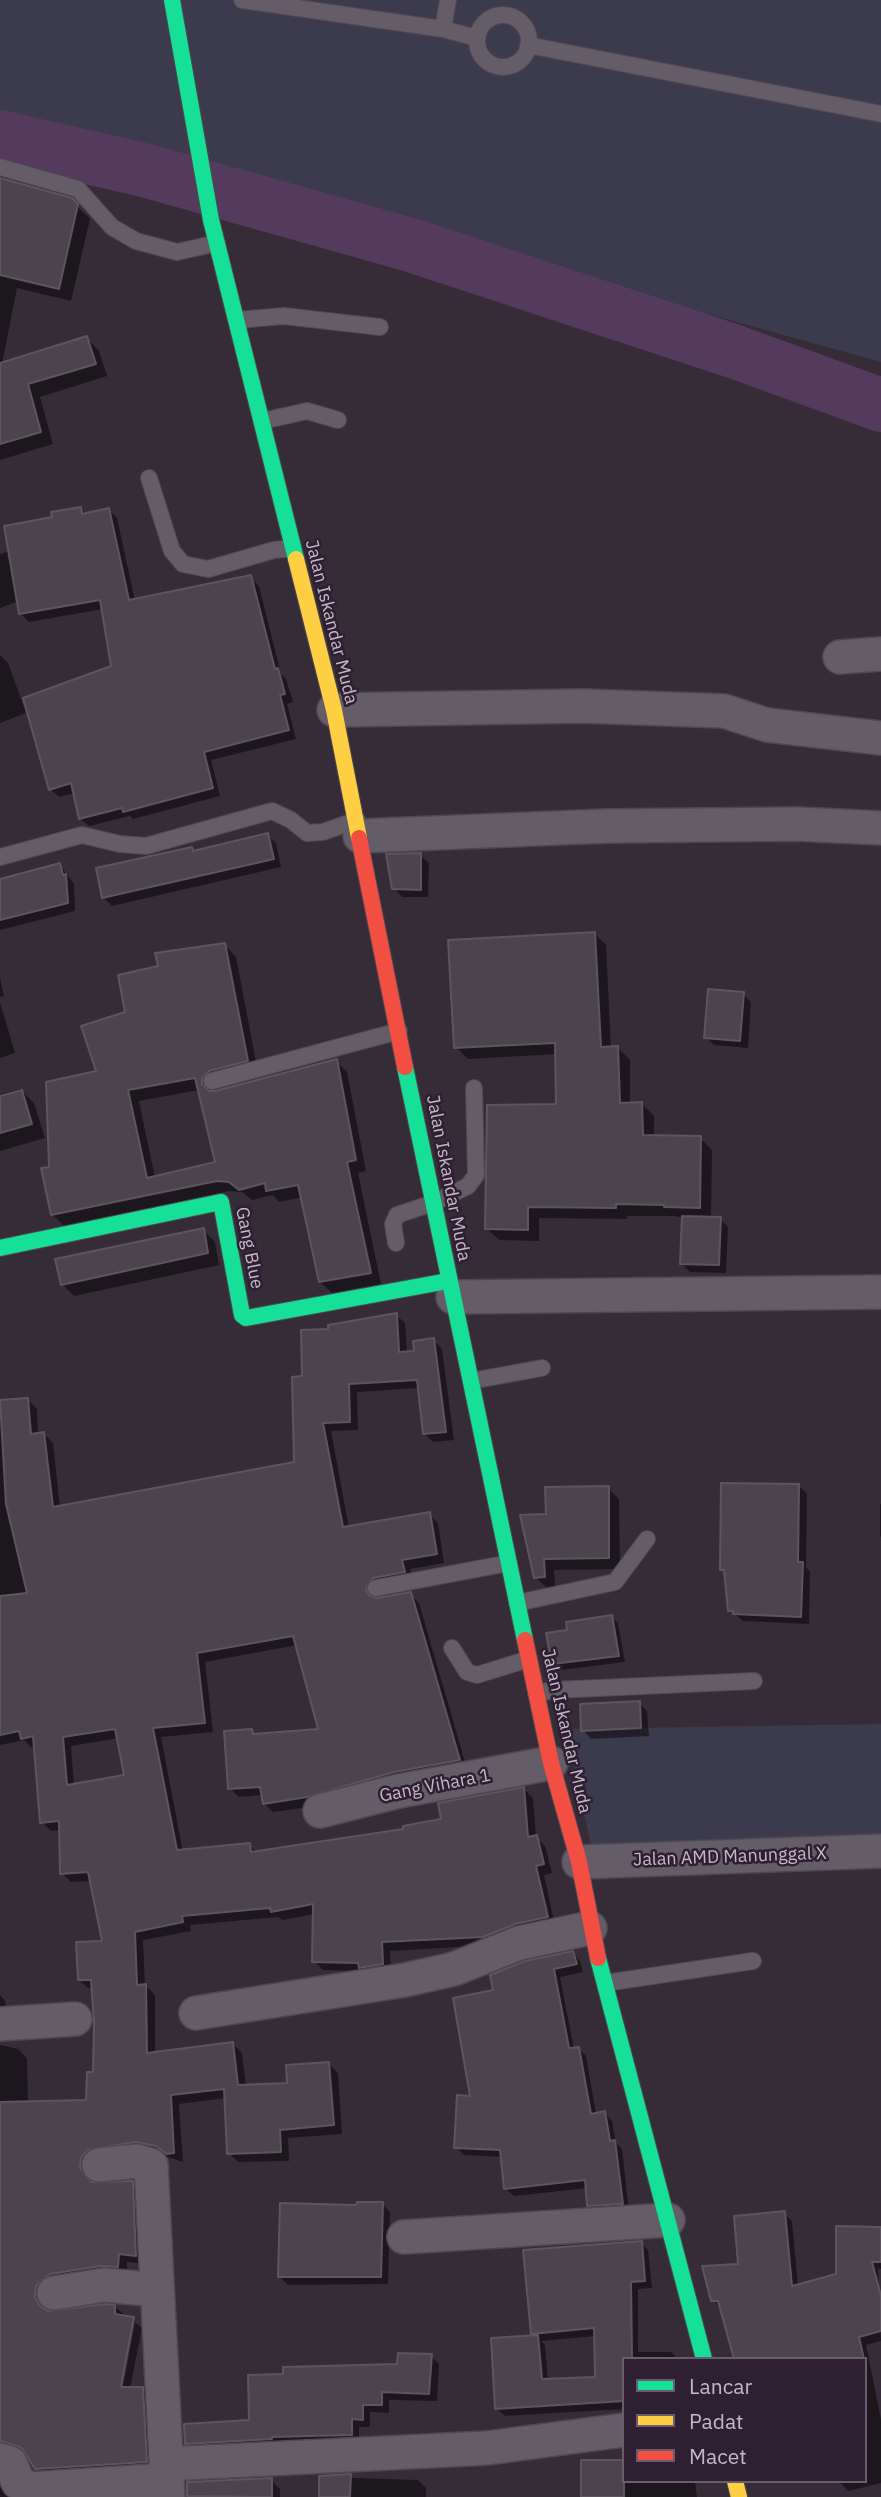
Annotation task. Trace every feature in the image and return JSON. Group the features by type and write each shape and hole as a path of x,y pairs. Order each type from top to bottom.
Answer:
{"street":[{"name":"Jalan Iskandar Muda","path":"172,0 200,171 211,220 334,710 433,1203 551,1763 579,1862 590,1928 703,2357"},
{"path":"840,657 881,654"},
{"path":"334,710 583,706 724,711 767,725 881,738"},
{"path":"359,828 797,824 881,828"},
{"name":"Gang Blue","path":"0,1248 221,1202 242,1315 246,1318 451,1289"},
{"path":"451,1289 881,1292"},
{"name":"Gang Vihara 1","path":"320,1811 399,1791 551,1763"},
{"name":"Jalan AMD Manunggal X","path":"579,1862 881,1851"},
{"path":"196,2013 417,1978 454,1969 519,1943 590,1928"},
{"path":"0,2024 75,2019"},
{"path":"99,2165 136,2161 151,2165 167,2480"},
{"path":"404,2237 668,2220"},
{"path":"54,2293 104,2286 157,2290"},
{"path":"0,2460 10,2463 18,2482 30,2489 167,2480 487,2448 622,2430"}],"lane":[{"path":"245,0 443,29 477,38"},
{"path":"443,29 448,0"},
{"path":"506,15 520,22 526,29 528,45 522,59 507,67 499,67 485,60 477,46 477,38 484,23 506,15"},
{"path":"528,45 881,114"},
{"path":"0,167 78,190 113,227 136,241 177,252 217,243"},
{"path":"237,320 284,316 380,327"},
{"path":"262,421 307,411 338,420"},
{"path":"149,478 172,551 183,564 208,569 274,550 293,548"},
{"path":"0,857 82,835 120,845 146,846 272,811 307,832 359,828"},
{"path":"212,1081 399,1031"},
{"path":"396,1243 393,1224 397,1215 433,1203 468,1186 476,1175 474,1088"},
{"path":"471,1381 542,1368"},
{"path":"517,1603 615,1582 647,1539"},
{"path":"376,1588 509,1563"},
{"path":"452,1648 467,1672 477,1675 529,1658"},
{"path":"536,1693 754,1681"},
{"path":"605,1983 753,1961"}],"shaded area":[{"path":"0,0 881,0 881,362 242,185 0,122"},
{"path":"881,1724 881,1856 595,1865 566,1729"}],"building":[{"path":"0,178 72,198 78,204 59,289 0,275"},
{"path":"87,336 96,364 28,384 41,432 0,444 0,363"},
{"path":"81,507 82,514 109,508 129,600 251,575 275,669 278,668 285,694 280,695 289,730 204,752 213,788 123,812 122,808 79,819 71,783 49,790 23,698 111,666 100,600 19,614 4,526 52,517 51,512"},
{"path":"268,833 274,859 102,898 96,868 192,847 193,851"},
{"path":"421,853 421,890 392,889 386,854"},
{"path":"60,863 63,875 66,874 68,903 0,920 0,879"},
{"path":"595,932 601,1047 618,1046 620,1103 642,1102 643,1135 701,1136 700,1208 616,1204 616,1208 528,1207 528,1230 485,1229 487,1105 556,1104 555,1043 454,1048 448,940"},
{"path":"225,943 248,1061 209,1071 202,1078 202,1084 209,1091 337,1059 356,1160 347,1162 371,1273 319,1282 298,1185 266,1191 265,1183 239,1190 229,1182 217,1181 51,1215 41,1168 49,1167 46,1082 96,1071 81,1026 125,1012 118,975 158,966 155,953","holes":["195,1078 215,1162 147,1178 128,1090"]},
{"path":"708,989 744,992 740,1041 704,1038"},
{"path":"22,1090 32,1124 0,1133 0,1096"},
{"path":"682,1216 721,1217 719,1265 680,1264"},
{"path":"204,1228 208,1253 61,1285 55,1259"},
{"path":"397,1313 399,1352 414,1351 413,1341 434,1338 446,1432 423,1434 417,1380 349,1384 350,1422 323,1423 343,1527 430,1512 437,1554 402,1560 405,1572 373,1578 366,1589 369,1595 377,1598 411,1592 460,1760 394,1772 307,1797 263,1804 260,1787 228,1789 224,1731 252,1729 253,1734 318,1729 293,1636 197,1653 205,1723 153,1728 177,1850 250,1843 251,1852 403,1829 403,1826 441,1819 438,1803 524,1787 528,1837 537,1835 544,1864 536,1866 548,1917 515,1924 483,1937 382,1942 383,1964 359,1968 358,1963 312,1962 313,1904 271,1912 270,1908 182,1916 183,1922 135,1932 137,1985 146,1984 147,2053 233,2042 238,2085 287,2083 286,2065 329,2062 334,2125 280,2130 281,2152 227,2154 224,2089 171,2095 174,2153 167,2154 156,2146 135,2142 87,2150 81,2158 80,2168 91,2182 133,2181 136,2256 119,2254 118,2267 101,2266 50,2274 36,2286 35,2297 40,2306 48,2311 105,2304 115,2305 115,2314 134,2317 121,2387 143,2387 147,2462 35,2469 22,2448 0,2441 0,2102 86,2100 87,2072 93,2072 94,2023 91,1980 78,1980 76,1942 102,1941 88,1872 60,1874 59,1821 40,1823 33,1736 21,1739 19,1731 0,1735 0,1596 27,1593 6,1504 0,1400 28,1398 31,1434 44,1432 53,1507 294,1462 292,1377 302,1376 301,1330 328,1329 328,1325","holes":["115,1729 124,1775 67,1785 63,1737"]},
{"path":"721,1483 799,1484 798,1562 803,1562 801,1617 733,1614 733,1611 728,1611 724,1570 720,1570"},
{"path":"609,1486 609,1558 544,1559 545,1577 534,1578 520,1515 546,1514 545,1487"},
{"path":"612,1615 619,1656 552,1664 546,1633 567,1630 566,1622"},
{"path":"640,1701 641,1728 581,1731 580,1704"},
{"path":"573,1951 577,1964 554,1969 569,2048 579,2047 591,2114 605,2111 610,2141 615,2140 623,2204 587,2206 585,2180 504,2189 500,2150 454,2148 457,2095 470,2096 453,1998 493,1990 490,1975 525,1961"},
{"path":"357,2202 383,2202 381,2277 278,2277 280,2203 356,2205"},
{"path":"785,2211 792,2286 836,2274 836,2226 881,2227 881,2262 872,2262 881,2296 881,2331 859,2337 864,2357 733,2357 718,2301 711,2301 702,2266 738,2264 734,2216"},
{"path":"642,2241 645,2281 631,2282 632,2357 622,2357 622,2401 495,2409 491,2338 538,2335 542,2379 595,2377 594,2328 531,2334 523,2250"},
{"path":"398,2353 432,2354 429,2394 382,2392 382,2405 363,2405 363,2420 352,2419 352,2435 272,2437 185,2444 184,2424 249,2420 248,2375 283,2374 283,2367 397,2364"},
{"path":"581,2460 622,2460 624,2497 581,2497"},
{"path":"351,2474 350,2497 319,2497 319,2476"},
{"path":"272,2478 272,2497 187,2496 187,2482"}],"waterway":[{"path":"0,137 144,170 411,245 733,351 881,405"}],"traffic: fast":[{"path":"172,0 211,220 296,559"},
{"path":"405,1067 525,1640"},
{"path":"0,1248 221,1202 242,1315 246,1318 448,1281"},
{"path":"598,1958 703,2357"}],"traffic: slow":[{"path":"296,559 334,710 359,838"},
{"path":"736,2483 739,2497"}],"traffic: jam":[{"path":"359,838 405,1067"},
{"path":"525,1640 551,1763 579,1862 598,1958"}]}
